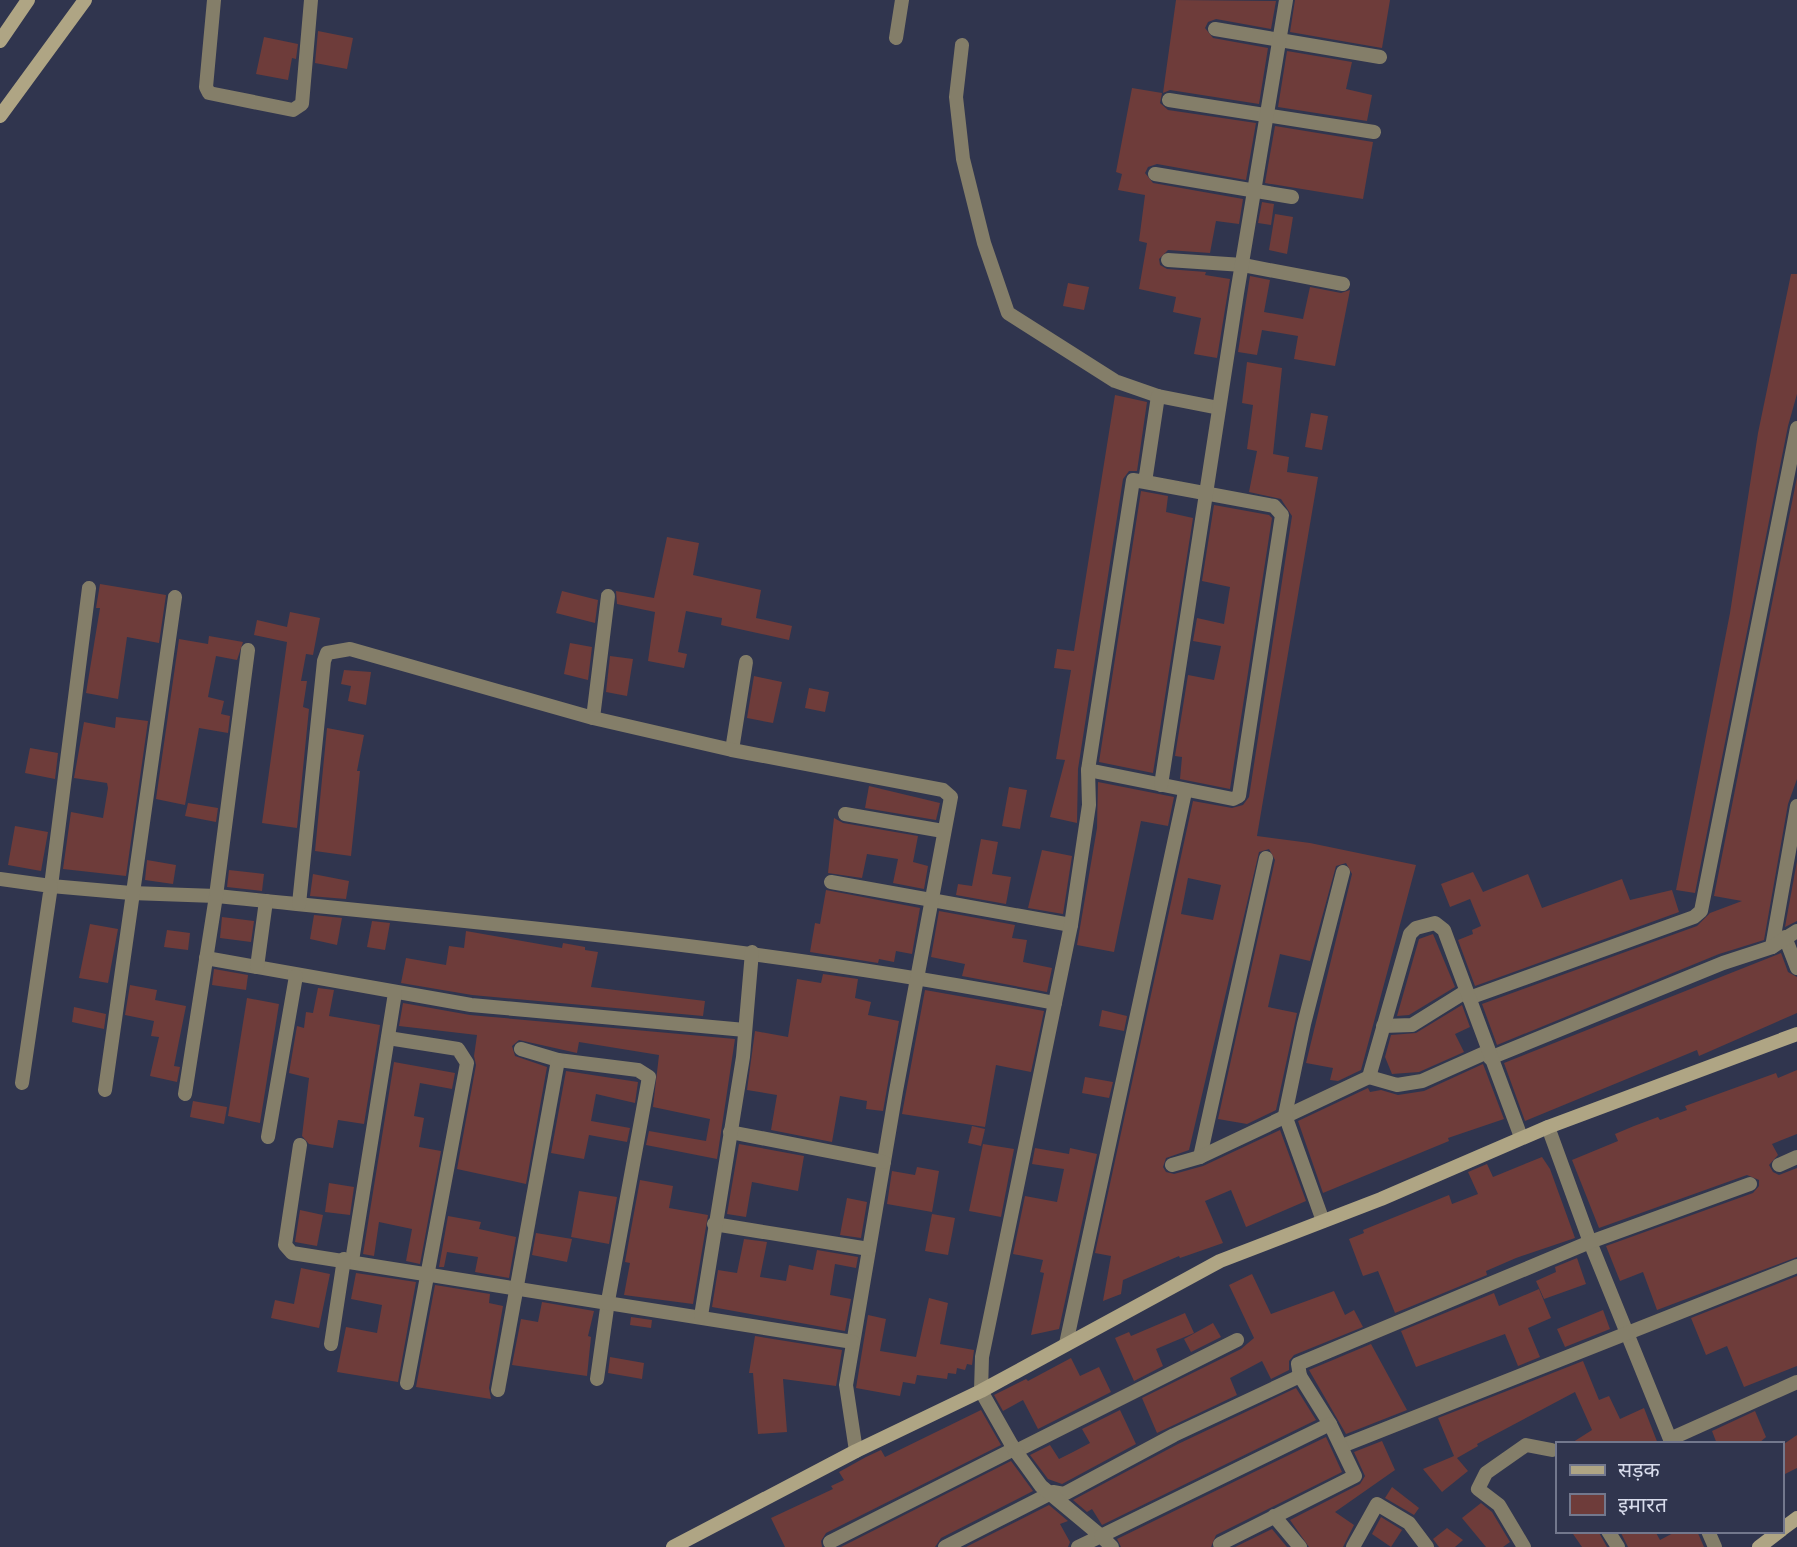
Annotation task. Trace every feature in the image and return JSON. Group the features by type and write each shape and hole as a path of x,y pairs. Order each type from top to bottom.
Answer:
{"street":[{"path":"0,41 29,0"},
{"path":"0,116 85,0"},
{"path":"214,0 206,87 209,93 293,110 302,104 311,0"},
{"path":"896,38 902,0"},
{"path":"1161,785 1286,0"},
{"path":"1215,30 1380,57"},
{"path":"962,45 956,97 962,159 984,243 1009,313 1115,381 1158,396 1219,408"},
{"path":"1168,100 1374,131"},
{"path":"1155,174 1292,197"},
{"path":"1168,260 1243,265 1343,284"},
{"path":"1145,482 1158,396"},
{"path":"1382,1026 1412,1025 1467,995 1694,917 1701,911 1797,428"},
{"path":"1088,770 1185,792 1233,799 1239,796 1282,515 1274,506 1133,480 1088,770 1089,805 1071,925 982,1357 981,1391 1015,1450 1041,1486 1053,1492 1112,1547"},
{"path":"22,1083 51,886 89,588"},
{"path":"593,718 608,596"},
{"path":"105,1090 175,597"},
{"path":"299,904 327,653 349,649 593,718 732,750 943,790 951,797 930,902 846,1385 856,1451"},
{"path":"185,1094 216,896 248,650"},
{"path":"732,750 746,662"},
{"path":"1066,1344 1185,792"},
{"path":"1772,947 1797,806"},
{"path":"845,814 943,831"},
{"path":"1200,1157 1266,858"},
{"path":"1323,1221 1285,1115 1304,1024 1343,872"},
{"path":"0,879 131,893 216,896 299,904 751,952 917,976 1055,1003"},
{"path":"831,882 930,902 1071,925"},
{"path":"257,967 266,901"},
{"path":"1368,1077 1410,934 1416,928 1436,923 1444,930 1488,1055 1521,1137"},
{"path":"1172,1165 1200,1157 1368,1077 1397,1085 1422,1081 1723,963 1772,947 1791,934 1797,968"},
{"path":"701,1316 745,1030 751,952"},
{"path":"206,958 395,993 560,1015 745,1030"},
{"path":"268,1137 296,976"},
{"path":"331,1344 395,993"},
{"path":"673,1547 856,1451 981,1391 1220,1261 1323,1221 1548,1126 1797,1034"},
{"path":"388,1038 458,1049 467,1063 407,1383"},
{"path":"521,1049 558,1060 638,1070 649,1077 608,1301 597,1379"},
{"path":"498,1390 558,1060"},
{"path":"1548,1126 1590,1242 1671,1442 1797,1381"},
{"path":"730,1132 884,1162"},
{"path":"300,1145 285,1245 292,1252 853,1342"},
{"path":"1779,1165 1797,1157"},
{"path":"1219,1546 1356,1476 1330,1424 1300,1376 1298,1363 1590,1242 1750,1184"},
{"path":"714,1224 869,1250"},
{"path":"1342,1446 1797,1266"},
{"path":"830,1542 1237,1340"},
{"path":"945,1547 1053,1492 1064,1494 1174,1435 1300,1376"},
{"path":"1078,1547 1330,1424"},
{"path":"1524,1547 1499,1504 1478,1489 1486,1473 1526,1446 1552,1450"},
{"path":"1353,1547 1377,1504 1409,1523 1427,1547"},
{"path":"1274,1517 1300,1547"},
{"path":"1783,1529 1797,1518"},
{"path":"1759,1547 1777,1533"}],"building":[{"path":"1176,0 1276,1 1271,29 1216,19 1208,22 1205,28 1213,38 1268,48 1259,104 1170,90 1163,93"},
{"path":"1295,0 1390,0 1382,48 1290,32"},
{"path":"318,31 353,38 347,69 315,63"},
{"path":"264,37 298,44 288,80 256,74"},
{"path":"1287,51 1352,62 1346,89 1372,95 1367,121 1278,107"},
{"path":"1132,88 1162,93 1160,103 1168,110 1256,123 1246,180 1157,164 1148,167 1145,173 1153,183 1243,199 1239,224 1216,221 1210,253 1168,250 1159,259 1160,265 1167,269 1206,272 1205,275 1230,279 1217,358 1194,354 1201,318 1173,312 1176,297 1139,289 1147,243 1139,241 1145,195 1118,190 1122,174 1116,172"},
{"path":"1275,126 1373,142 1363,199 1265,183"},
{"path":"1262,202 1274,204 1271,225 1258,223"},
{"path":"1275,214 1293,217 1287,254 1269,250"},
{"path":"1791,274 1797,274 1797,394 1788,426 1695,893 1676,890 1730,613 1758,433"},
{"path":"1250,276 1270,280 1264,312 1303,319 1310,287 1341,293 1350,290 1335,366 1294,359 1298,336 1262,330 1257,355 1238,352"},
{"path":"1068,283 1089,287 1084,310 1063,306"},
{"path":"1247,362 1282,368 1273,454 1289,457 1287,472 1318,477 1257,836 1310,843 1416,865 1361,1070 1338,1081 1330,1080 1333,1068 1306,1063 1352,874 1346,863 1336,866 1310,961 1280,954 1268,1007 1297,1013 1276,1110 1247,1124 1218,1119 1275,860 1269,849 1259,852 1189,1150 1166,1158 1163,1167 1166,1172 1174,1174 1203,1166 1280,1130 1306,1201 1246,1227 1231,1190 1205,1201 1223,1243 1180,1258 1179,1256 1123,1280 1121,1294 1103,1301 1111,1256 1095,1253 1193,801 1232,808 1243,805 1249,797 1292,516 1281,499 1249,492 1257,451 1247,449 1253,405 1242,403","holes":["1188,878 1221,885 1213,920 1181,914"]},
{"path":"1115,395 1147,402 1137,471 1129,471 1123,479 1078,769 1077,823 1050,817 1065,760 1056,759 1071,670 1054,668 1057,649 1074,651"},
{"path":"1311,413 1328,416 1322,450 1305,447"},
{"path":"1797,477 1797,779 1788,804 1764,940 1719,954 1497,1045 1482,1004 1697,926 1710,913 1742,901 1714,896"},
{"path":"1141,491 1168,496 1166,512 1193,518 1153,773 1099,762"},
{"path":"1214,505 1269,515 1272,518 1230,789 1180,779 1182,757 1175,756 1188,675 1214,680 1221,646 1193,641 1197,618 1224,624 1230,587 1202,581"},
{"path":"667,537 699,543 693,575 761,590 756,618 792,626 789,640 721,625 722,618 686,611 678,652 687,654 684,668 648,661 655,612 617,604 616,591 654,598"},
{"path":"100,584 166,595 159,643 127,637 118,699 86,693 100,608 96,608"},
{"path":"562,591 598,600 595,623 556,613"},
{"path":"290,612 320,618 313,655 306,654 301,681 307,681 303,707 309,709 297,828 262,823 287,642 254,635 257,620 287,627"},
{"path":"209,636 243,642 237,660 216,656 208,697 224,701 221,714 230,716 228,733 199,728 185,805 156,799 179,639 208,644"},
{"path":"570,643 592,647 588,680 564,674"},
{"path":"610,656 633,659 627,696 606,692"},
{"path":"344,670 371,672 366,705 348,701 351,686 341,684"},
{"path":"754,676 782,682 773,723 747,718"},
{"path":"809,688 829,692 825,712 805,708"},
{"path":"116,717 148,721 126,876 63,869 71,812 103,818 108,788 107,783 74,778 84,722 115,728"},
{"path":"327,728 364,735 357,771 360,771 351,856 315,851"},
{"path":"30,748 58,753 55,779 25,773"},
{"path":"1098,782 1174,797 1168,826 1141,821 1114,952 1077,945 1097,828"},
{"path":"869,786 940,803 936,820 865,808"},
{"path":"1009,787 1027,790 1020,829 1002,826"},
{"path":"188,803 218,808 216,822 185,816"},
{"path":"834,818 843,823 918,836 913,862 928,866 924,889 893,883 898,859 867,854 862,878 828,873"},
{"path":"15,826 48,832 41,871 8,865"},
{"path":"981,839 998,842 992,874 1011,877 1006,904 956,895 958,884 972,886"},
{"path":"1042,850 1072,856 1063,914 1028,908"},
{"path":"147,860 176,865 173,884 145,880"},
{"path":"1797,861 1797,921 1785,927"},
{"path":"229,870 264,874 262,891 227,887"},
{"path":"1473,872 1483,892 1528,874 1542,908 1622,879 1630,900 1672,890 1679,912 1475,986 1458,940 1473,934 1472,930 1481,926 1470,899 1450,907 1441,884"},
{"path":"313,874 349,881 346,899 310,896"},
{"path":"826,890 920,908 912,954 896,951 894,962 879,959 878,963 810,952 815,923 820,924"},
{"path":"939,911 1015,925 1012,938 1027,940 1023,962 1052,968 1047,992 962,976 965,964 931,957"},
{"path":"314,915 342,918 337,945 310,939"},
{"path":"222,917 254,921 251,942 220,938"},
{"path":"372,921 390,923 385,950 367,947"},
{"path":"90,924 118,929 108,983 79,978"},
{"path":"167,930 190,933 188,950 164,947"},
{"path":"466,931 562,948 563,943 585,947 585,950 598,952 591,987 705,1001 703,1016 472,995 401,983 406,958 446,965 449,946 464,948"},
{"path":"1433,934 1455,987 1409,1015 1397,1016 1419,939"},
{"path":"1781,953 1788,972 1797,977 1797,1013 1699,1056 1697,1050 1525,1121 1504,1063"},
{"path":"214,969 248,975 246,990 212,985"},
{"path":"823,974 858,979 855,998 871,1002 868,1015 899,1021 883,1111 866,1109 867,1101 840,1096 832,1142 771,1130 777,1095 747,1090 755,1031 788,1037 797,979 821,983"},
{"path":"130,985 157,990 155,1000 186,1006 174,1066 180,1067 177,1082 150,1076 159,1037 151,1036 154,1021 125,1015"},
{"path":"318,988 334,990 329,1016 380,1025 364,1124 338,1120 333,1148 309,1144 302,1136 309,1078 289,1073 297,1026 304,1028 306,1012 313,1013"},
{"path":"925,990 1044,1011 1031,1072 996,1065 985,1127 902,1114"},
{"path":"247,998 279,1004 260,1123 228,1116"},
{"path":"403,1003 470,1015 735,1039 717,1159 646,1145 649,1131 706,1141 710,1119 653,1107 659,1055 579,1042 577,1053 519,1040 512,1046 515,1056 547,1067 526,1184 457,1169 476,1065 474,1056 477,1035 399,1026"},
{"path":"1462,1005 1470,1027 1455,1034 1464,1052 1419,1072 1392,1074 1385,1057 1391,1035 1416,1033"},
{"path":"74,1007 106,1014 104,1029 72,1022"},
{"path":"1102,1010 1127,1016 1124,1031 1099,1026"},
{"path":"394,1062 455,1073 452,1089 420,1083 414,1116 424,1118 419,1147 441,1151 420,1264 406,1261 412,1229 379,1222 374,1256 363,1254"},
{"path":"1483,1064 1504,1119 1448,1138 1449,1141 1323,1193 1298,1121 1368,1088 1370,1092 1381,1090 1398,1095 1424,1091"},
{"path":"1797,1070 1797,1134 1772,1144 1778,1155 1769,1165 1773,1172 1779,1175 1797,1168 1797,1257 1657,1310 1643,1272 1620,1281 1606,1246 1753,1193 1759,1186 1759,1180 1747,1175 1599,1228 1572,1160 1618,1141 1615,1134 1634,1126 1687,1110 1685,1106 1776,1073 1778,1078"},
{"path":"566,1071 638,1082 635,1103 596,1094 591,1121 630,1128 627,1142 589,1135 584,1159 551,1153"},
{"path":"1085,1077 1113,1082 1109,1098 1082,1093"},
{"path":"193,1101 227,1107 224,1124 190,1117"},
{"path":"972,1126 985,1129 981,1146 968,1143"},
{"path":"739,1144 804,1156 798,1191 752,1182 746,1217 727,1214"},
{"path":"983,1144 1014,1149 1001,1217 969,1211"},
{"path":"1035,1148 1069,1154 1070,1148 1097,1154 1059,1329 1031,1335 1044,1273 1040,1272 1043,1260 1013,1254 1025,1196 1057,1202 1064,1169 1032,1164"},
{"path":"1542,1157 1550,1169 1575,1238 1516,1258 1486,1271 1487,1275 1395,1313 1378,1271 1363,1276 1349,1239 1364,1233 1363,1230 1449,1195 1452,1204 1478,1194 1468,1172 1487,1164 1493,1177"},
{"path":"917,1167 939,1171 932,1212 887,1204 892,1171 915,1175"},
{"path":"640,1180 673,1186 669,1208 708,1215 693,1304 624,1295 630,1263 625,1262"},
{"path":"329,1183 354,1187 350,1215 325,1212"},
{"path":"579,1191 617,1197 609,1244 571,1237"},
{"path":"847,1198 867,1202 861,1238 840,1235"},
{"path":"300,1210 323,1215 317,1246 295,1242"},
{"path":"932,1214 955,1218 948,1255 925,1251"},
{"path":"448,1216 481,1222 479,1229 516,1237 509,1278 475,1272 478,1257 447,1252 444,1267 439,1267"},
{"path":"536,1233 572,1239 567,1262 532,1255"},
{"path":"744,1239 767,1242 760,1277 786,1281 789,1265 813,1270 817,1250 858,1257 856,1268 835,1264 830,1295 851,1299 845,1331 712,1307 718,1270 737,1273"},
{"path":"1577,1258 1586,1284 1544,1299 1536,1281 1556,1272 1555,1267"},
{"path":"301,1268 330,1274 319,1328 271,1318 275,1300 294,1304"},
{"path":"356,1273 416,1282 398,1382 337,1372 346,1327 377,1333 382,1305 351,1299"},
{"path":"1252,1274 1271,1314 1334,1291 1345,1315 1354,1310 1363,1327 1294,1355 1289,1361 1289,1370 1271,1379 1262,1361 1230,1378 1237,1395 1157,1433 1142,1398 1241,1349 1254,1338 1229,1285"},
{"path":"1797,1276 1797,1366 1744,1387 1727,1346 1706,1355 1691,1318"},
{"path":"435,1285 490,1294 489,1303 503,1306 489,1388 491,1399 416,1387"},
{"path":"1539,1289 1551,1318 1528,1328 1540,1357 1518,1366 1505,1334 1416,1367 1401,1331 1494,1293 1499,1306"},
{"path":"929,1298 948,1303 940,1344 974,1350 972,1365 967,1364 965,1370 957,1368 956,1374 948,1373 947,1379 917,1375 915,1384 903,1382 900,1396 856,1388 868,1315 886,1319 880,1351 916,1357"},
{"path":"542,1302 594,1311 588,1336 591,1337 587,1376 512,1365 521,1319 538,1322"},
{"path":"1603,1310 1610,1329 1565,1347 1557,1329"},
{"path":"1185,1313 1194,1333 1156,1349 1163,1366 1134,1381 1115,1338 1129,1332 1131,1336"},
{"path":"631,1317 652,1320 651,1328 630,1325"},
{"path":"1213,1323 1221,1337 1191,1352 1184,1339"},
{"path":"755,1336 842,1350 836,1386 783,1379 787,1432 758,1434 753,1373 749,1373"},
{"path":"1371,1344 1407,1410 1346,1434 1309,1370"},
{"path":"610,1357 644,1363 642,1379 608,1373"},
{"path":"1071,1358 1080,1376 1099,1367 1111,1392 1038,1429 1023,1400 1003,1411 994,1395 1026,1379 1028,1381"},
{"path":"1583,1361 1599,1400 1609,1396 1620,1419 1644,1408 1657,1442 1573,1442 1592,1430 1575,1392 1477,1444 1478,1446 1457,1458 1468,1471 1442,1492 1423,1469 1454,1456 1438,1418"},
{"path":"1296,1388 1316,1420 1102,1525 1092,1509 1087,1512 1073,1500 1178,1444"},
{"path":"981,1410 1001,1445 826,1533 821,1541 822,1547 785,1547 771,1518 833,1489 831,1486 844,1480 839,1472 866,1457 881,1450 885,1457"},
{"path":"1120,1410 1136,1444 1062,1484 1048,1479 1030,1455 1050,1445 1059,1459 1073,1452 1090,1443 1082,1429"},
{"path":"1755,1411 1766,1437 1760,1442 1716,1442 1712,1431"},
{"path":"1797,1435 1797,1468 1783,1475 1783,1445"},
{"path":"1326,1437 1342,1472 1216,1535 1211,1547 1121,1547 1117,1539"},
{"path":"1382,1441 1395,1470 1335,1512 1354,1525 1343,1547 1309,1547 1290,1520 1360,1484 1365,1476 1354,1452"},
{"path":"1011,1461 1033,1491 941,1538 935,1547 841,1547"},
{"path":"1392,1487 1419,1508 1414,1515 1385,1498"},
{"path":"1481,1503 1492,1512 1510,1542 1503,1547 1486,1547 1462,1518"},
{"path":"1049,1505 1068,1521 1060,1524 1070,1542 1068,1547 966,1547"},
{"path":"1381,1517 1402,1530 1391,1547 1372,1534"},
{"path":"1447,1528 1463,1540 1455,1547 1439,1547 1433,1539"},
{"path":"1272,1529 1287,1547 1235,1547"},
{"path":"1572,1533 1599,1533 1607,1547 1582,1547"},
{"path":"1621,1533 1656,1533 1660,1540 1673,1533 1698,1533 1704,1547 1628,1547"}]}
